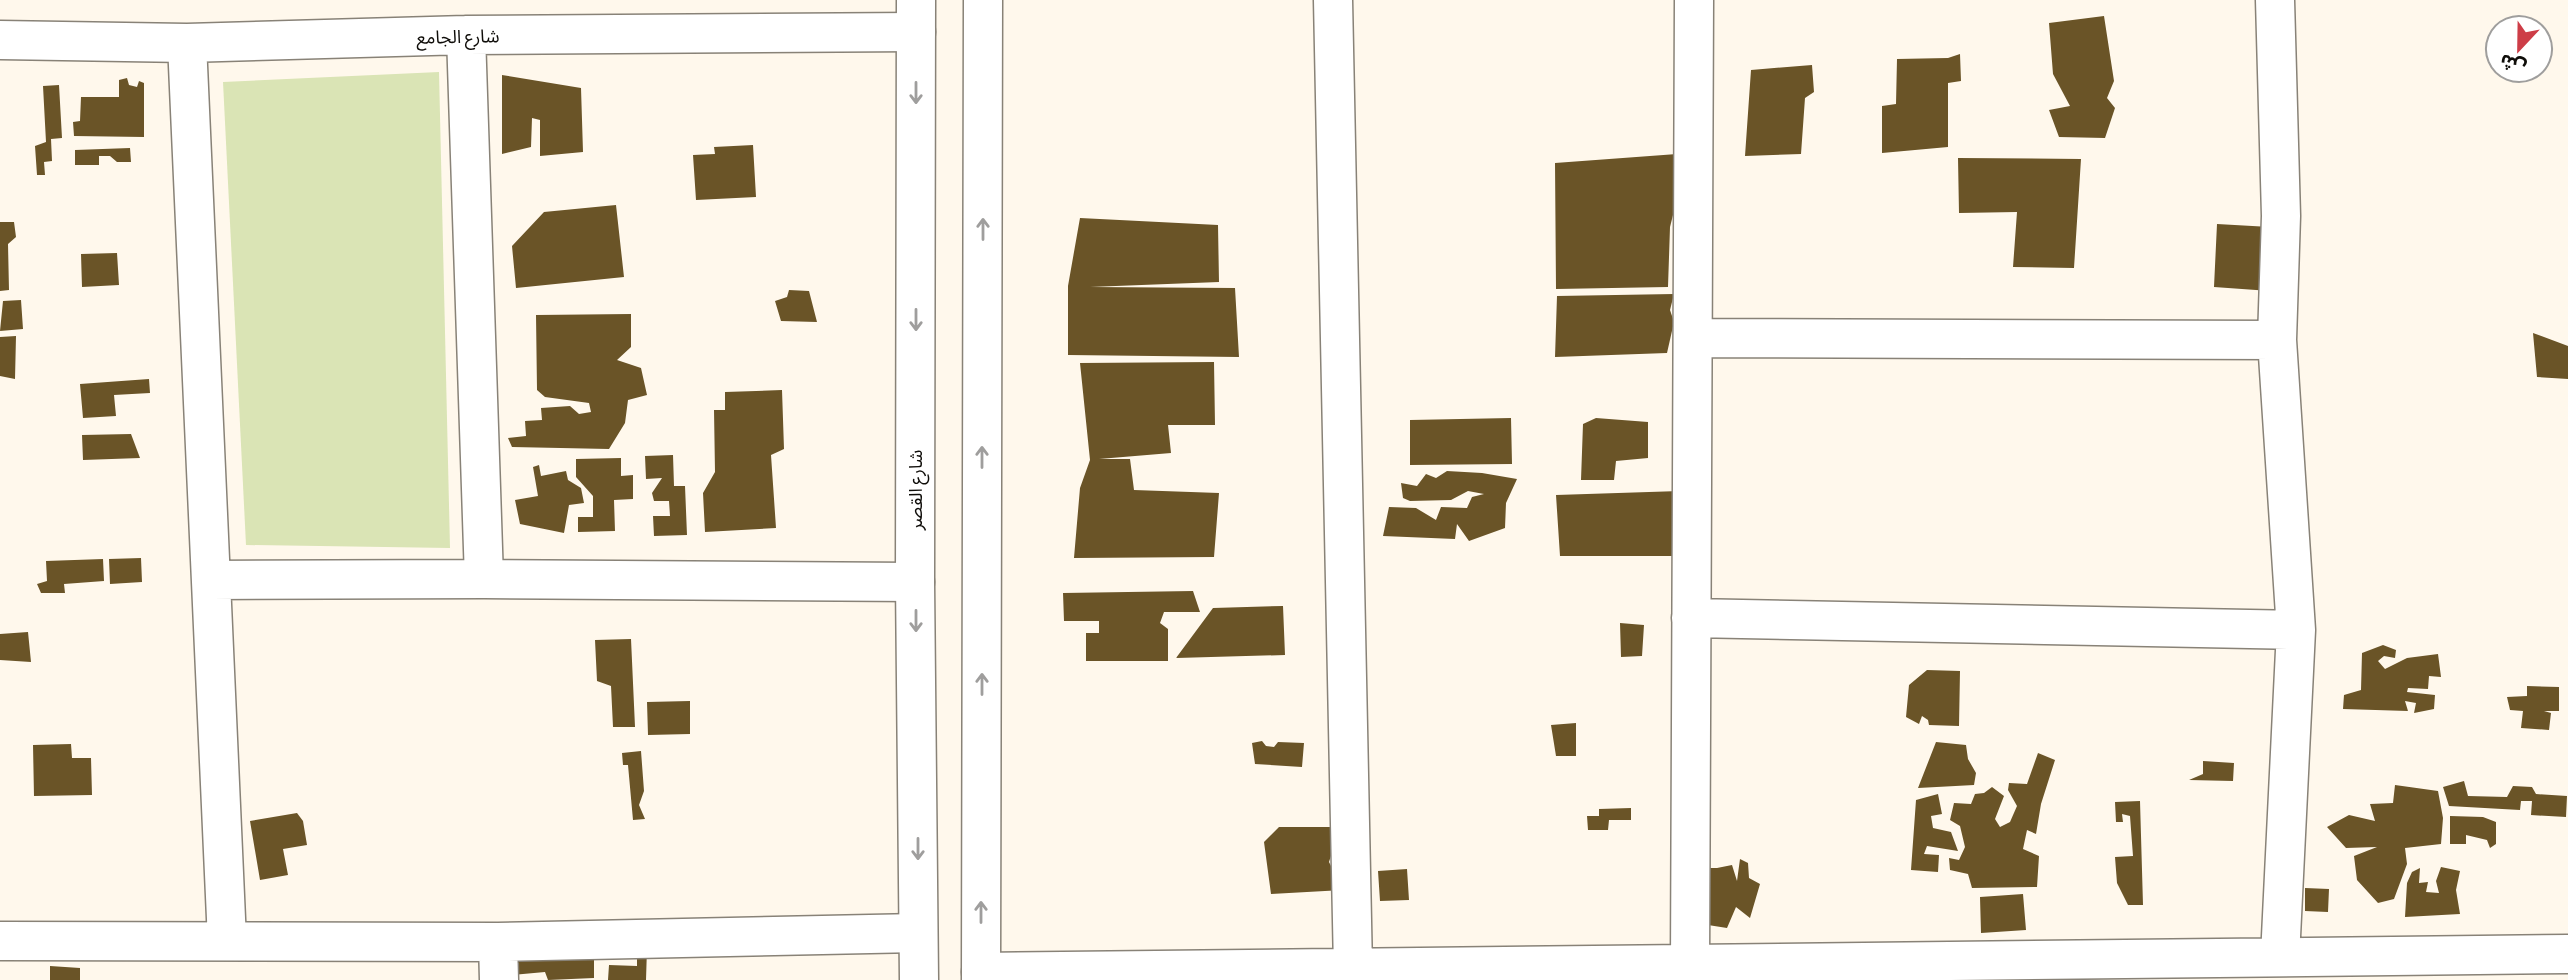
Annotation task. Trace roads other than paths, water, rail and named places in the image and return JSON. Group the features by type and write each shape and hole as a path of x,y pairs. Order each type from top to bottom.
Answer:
{"street":[{"path":"983,0 981,976 1690,965 2010,970 2280,957 2568,954"},
{"path":"1333,0 1353,969"},
{"path":"1690,965 1694,0"},
{"path":"2275,0 2281,216 2277,340 2296,630 2280,957"},
{"name":"شارع الجامع","path":"0,40 187,43 466,35 916,16"},
{"name":"شارع القصر","path":"916,16 915,582 919,980"},
{"path":"466,35 484,579"},
{"path":"187,43 227,941"},
{"path":"1693,338 2277,340"},
{"path":"211,580 915,582"},
{"path":"1691,618 2296,630"},
{"path":"0,941 498,942 918,933"},
{"path":"498,942 499,980"}]}
